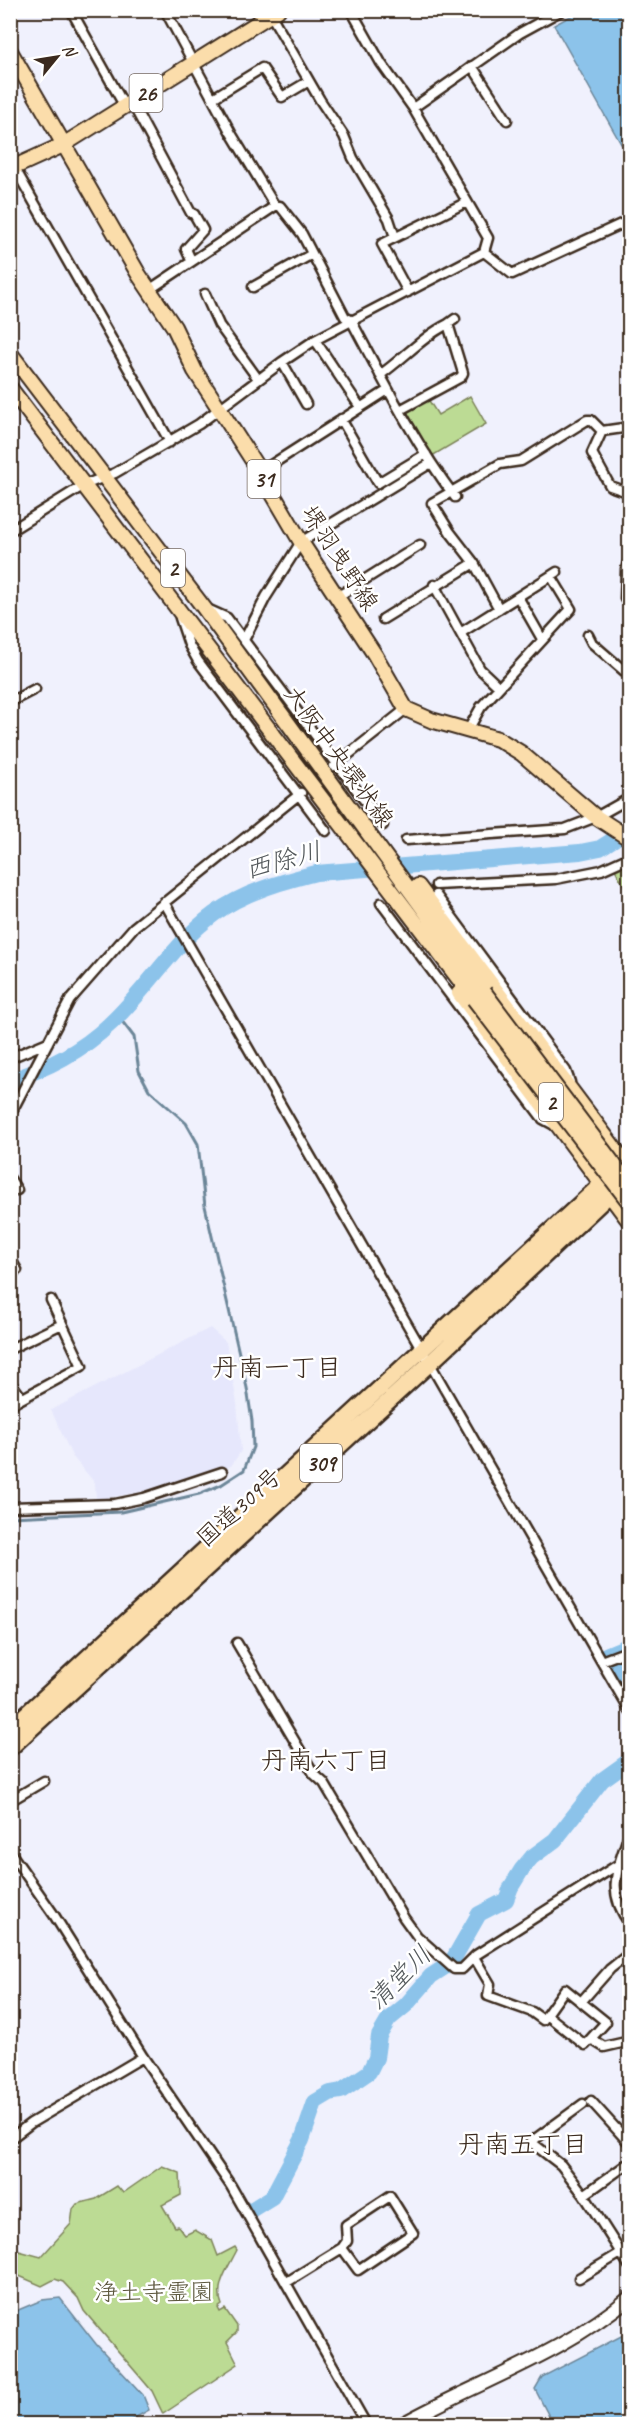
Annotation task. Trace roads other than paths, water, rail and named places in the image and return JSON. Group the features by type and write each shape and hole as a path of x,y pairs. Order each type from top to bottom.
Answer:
{"highway":[{"name":"国道309号","path":"10,1748 430,1363 628,1166"},
{"name":"国道309号","path":"10,1729 422,1349 606,1190"}],"main road":[{"name":"26","path":"12,168 63,145 275,13"},
{"name":"堺羽曳野線","path":"10,51 149,290 174,327 195,371 260,472 301,542 375,655 406,709"},
{"name":"大阪中央環状線","path":"10,352 409,882"},
{"name":"大阪中央環状線","path":"10,388 319,796 382,884"},
{"path":"406,709 431,720 498,739 521,753 599,818 630,839"},
{"path":"409,882 628,1166"},
{"name":"2","path":"409,882 479,995 630,1203"},
{"path":"382,884 630,1222"},
{"name":"2","path":"382,884 479,995 630,1186"}],"street":[{"path":"71,10 203,230 186,249 191,260"},
{"path":"165,10 235,140 275,206"},
{"path":"10,531 84,485 171,442 315,340 484,252 488,238 413,108 381,63 351,10"},
{"path":"413,108 520,33 562,10"},
{"path":"275,13 309,81 344,136 353,158 388,219 395,237"},
{"path":"472,66 507,120"},
{"path":"213,98 262,68 282,97 309,81"},
{"path":"12,168 171,442"},
{"path":"408,292 382,244 467,202"},
{"path":"149,290 275,206 280,206 302,234 345,317 351,320 388,390 452,494"},
{"path":"484,252 512,274 630,220"},
{"path":"253,287 312,254"},
{"path":"205,294 219,325 258,379"},
{"path":"380,375 397,364 425,338 452,321 463,373 461,377 400,410"},
{"path":"315,340 360,407"},
{"path":"282,362 306,404"},
{"path":"260,472 388,390"},
{"path":"341,419 378,483 426,454"},
{"path":"499,609 474,562 450,532 432,503 452,494 500,464 521,461 587,420 591,420 602,431"},
{"path":"602,431 630,427"},
{"path":"602,431 592,453 610,486 630,493"},
{"path":"244,640 266,597 301,542 431,463"},
{"path":"337,597 420,545"},
{"path":"626,599 630,556"},
{"path":"383,619 474,562"},
{"path":"462,632 554,574 571,609 481,707 468,730"},
{"path":"434,585 462,632 480,669 499,687"},
{"path":"518,597 542,639"},
{"path":"176,608 189,645 198,661 326,831"},
{"path":"204,608 227,618 383,825"},
{"path":"588,635 592,643 630,676"},
{"path":"10,702 35,689"},
{"path":"336,765 406,709"},
{"path":"10,1114 70,1000 134,927 300,794"},
{"path":"406,840 565,830 599,818 630,798"},
{"path":"436,885 556,879 601,870 630,857"},
{"path":"436,895 566,1071 575,1097"},
{"path":"164,902 630,1711"},
{"path":"381,903 543,1119 562,1130"},
{"path":"10,1058 46,1046"},
{"path":"10,1179 17,1190"},
{"path":"10,1257 17,1270"},
{"path":"10,1405 82,1366 51,1300"},
{"path":"10,1349 62,1323"},
{"path":"10,1382 22,1398"},
{"path":"10,1507 115,1504 222,1472"},
{"path":"237,1643 314,1774 324,1782 404,1918 417,1936 454,1969 462,1969 474,1957 630,1857"},
{"path":"603,1661 630,1650"},
{"path":"10,1801 44,1781"},
{"path":"630,1831 618,1864 615,1891 618,1908 630,1924"},
{"path":"10,1852 54,1916 143,2057 231,2186 366,2424"},
{"path":"581,2002 610,1969 630,1953"},
{"path":"474,1957 490,1984 488,1996 532,2012 543,2020 565,1989 606,2022 585,2045 547,2015"},
{"path":"591,2039 604,2047 630,2041"},
{"path":"10,2139 31,2123 143,2057"},
{"path":"630,2144 587,2102 531,2142 561,2165 584,2195 619,2254 630,2267"},
{"path":"584,2195 630,2162"},
{"path":"287,2282 342,2248 347,2241 346,2225 390,2196 413,2233 358,2270 342,2248"},
{"path":"579,2278 619,2254"},
{"path":"402,2424 571,2339 614,2311 630,2297"}],"water":[{"path":"580,11 629,11 629,138 621,144 554,25"},
{"path":"60,2298 96,2344 143,2395 149,2410 124,2424 11,2424 11,2313 42,2300"},
{"path":"629,2332 629,2424 553,2424 535,2389 542,2377"}],"waterway":[{"name":"西除川","path":"10,1080 50,1065 88,1042 123,1011 199,926 226,906 250,894 316,873 580,852 600,848 630,829"},
{"path":"10,1517 121,1512 199,1494 221,1485 244,1470 253,1447 247,1388 205,1206 198,1144 186,1123 149,1090 139,1071 134,1037 118,1016"},
{"name":"清堂川","path":"630,1645 606,1655 630,1700"},
{"name":"清堂川","path":"251,2210 272,2197 302,2140 315,2102 330,2093 341,2091 369,2072 376,2058 379,2036 389,2019 406,2005 431,1976 451,1963 479,1914 506,1900 511,1887 532,1857 555,1840 602,1780 630,1760"}],"district":[{"name":"丹南一丁目","path":"277,1367"},
{"name":"丹南六丁目","path":"326,1760"},
{"name":"丹南五丁目","path":"523,2144"}],"park label":[{"name":"浄土寺霊園","path":"154,2292"}]}
